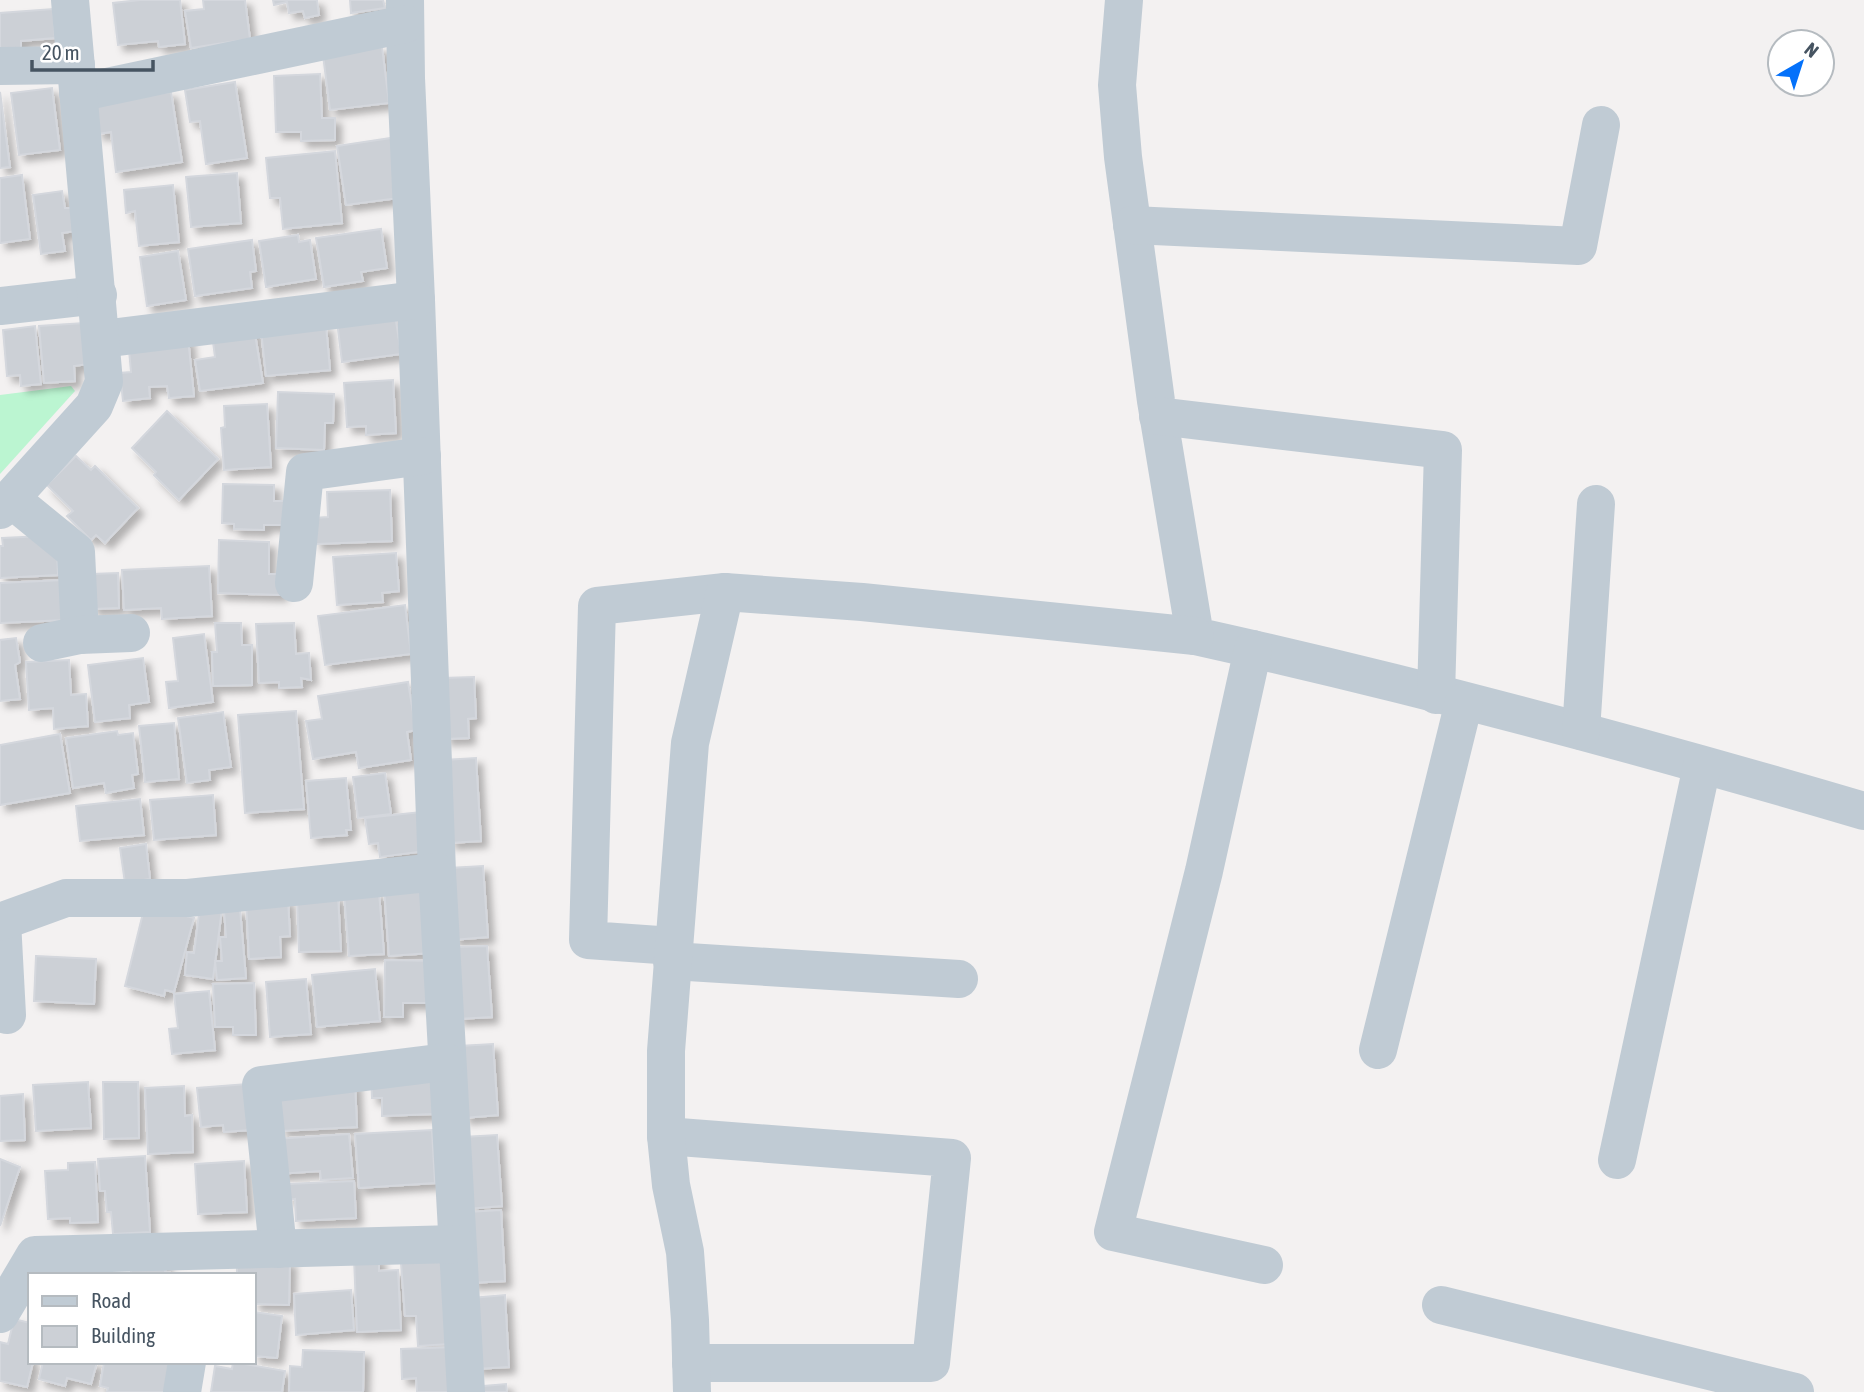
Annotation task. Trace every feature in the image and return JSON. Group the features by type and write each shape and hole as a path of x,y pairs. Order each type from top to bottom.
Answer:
{"street":[{"path":"70,0 104,382 94,405 6,504 76,552 80,635"},
{"path":"1124,0 1117,85 1123,157 1158,416 1195,636"},
{"path":"0,66 77,79 405,12 437,872 466,1392"},
{"path":"1132,225 1578,246 1601,125"},
{"path":"0,306 97,295"},
{"path":"102,339 416,300"},
{"path":"1158,416 1443,450 1450,698 1377,1050"},
{"path":"294,583 305,472 422,456"},
{"path":"1581,731 1596,504"},
{"path":"666,1136 952,1158 930,1363 692,1378 685,1252 671,1185 666,1136 666,1051 690,743 725,592"},
{"path":"959,979 672,954 588,940 597,606 725,592 862,602 1195,636 1581,731 1864,811"},
{"path":"42,643 80,635 131,634"},
{"path":"1254,649 1204,872 1113,1232 1264,1265"},
{"path":"1617,1160 1702,766"},
{"path":"7,1015 1,922 66,898 188,898 437,872"},
{"path":"278,1249 261,1085 446,1062"},
{"path":"0,1314 14,1264 35,1255 202,1263 278,1249 456,1244"},
{"path":"1440,1305 1795,1392"},
{"path":"182,1392 187,1364"}],"green space":[{"path":"71,386 75,391 0,474 0,395"}],"building":[{"path":"180,0 185,44 159,47 158,41 118,45 113,3"},
{"path":"203,0 245,0 250,39 191,48 185,11 204,9"},
{"path":"273,0 317,0 319,15 305,18 303,11 289,13 287,2 274,5"},
{"path":"350,0 383,0 385,8 351,13"},
{"path":"53,9 55,38 21,41 21,49 0,51 0,13"},
{"path":"382,47 389,103 330,110 323,55"},
{"path":"320,74 322,118 335,118 335,140 301,141 301,132 276,132 274,76"},
{"path":"235,82 247,158 206,164 200,121 190,122 185,90"},
{"path":"52,88 60,150 19,155 11,93"},
{"path":"0,92 10,167 0,168"},
{"path":"171,92 182,162 116,172 111,132 98,134 93,103"},
{"path":"391,138 399,198 346,205 337,146"},
{"path":"335,151 342,223 283,229 280,198 270,198 266,158"},
{"path":"237,173 241,223 191,227 186,177"},
{"path":"22,175 30,239 0,243 0,178"},
{"path":"173,185 179,242 139,246 135,211 126,213 124,190"},
{"path":"62,191 65,208 72,208 76,231 62,233 65,251 41,254 33,195"},
{"path":"381,229 387,268 361,272 363,281 324,287 316,238"},
{"path":"298,235 299,242 310,240 316,279 266,287 259,241"},
{"path":"252,240 256,271 250,272 252,288 195,296 188,249"},
{"path":"178,251 186,300 147,306 140,257"},
{"path":"395,314 401,354 342,362 337,321"},
{"path":"84,323 88,364 74,366 75,381 44,383 39,326"},
{"path":"326,325 330,370 266,376 261,330"},
{"path":"35,326 41,384 21,386 20,375 7,376 3,330"},
{"path":"254,328 263,383 200,391 195,360 215,357 212,334"},
{"path":"188,338 194,396 169,398 167,386 149,387 150,398 123,401 120,373 131,372 129,350"},
{"path":"393,380 396,433 366,435 366,426 347,427 344,383"},
{"path":"278,392 334,394 333,423 325,423 324,450 276,448"},
{"path":"267,404 271,467 224,470 221,428 225,427 224,406"},
{"path":"167,411 218,459 179,500 132,448"},
{"path":"76,456 91,470 95,466 138,508 105,543 96,535 91,540 67,516 73,511 47,485"},
{"path":"223,484 274,485 274,501 288,501 287,525 264,525 264,530 234,529 234,524 222,523"},
{"path":"390,490 392,541 316,544 314,518 328,517 327,492"},
{"path":"45,536 57,549 58,575 0,578 2,538"},
{"path":"219,540 269,542 269,574 282,574 281,595 218,593"},
{"path":"396,553 399,591 382,593 383,602 337,605 333,557"},
{"path":"209,566 212,616 162,619 161,608 124,610 122,570"},
{"path":"118,573 119,608 92,609 91,574"},
{"path":"63,580 66,620 0,623 0,583"},
{"path":"405,605 411,654 325,665 318,616"},
{"path":"215,623 241,623 242,645 252,645 252,685 213,686 212,652 217,652"},
{"path":"294,623 296,654 309,653 311,680 301,678 302,687 279,688 279,682 259,683 256,624"},
{"path":"204,634 213,702 169,708 166,682 178,681 173,638"},
{"path":"16,638 20,662 15,665 20,699 0,701 0,640"},
{"path":"143,658 149,702 129,705 130,718 95,722 88,665"},
{"path":"69,660 71,695 86,694 88,726 54,729 53,708 29,710 26,662"},
{"path":"474,677 476,718 468,719 469,738 445,739 442,678"},
{"path":"408,682 416,730 407,732 411,760 359,768 356,752 313,759 306,721 322,719 318,696"},
{"path":"296,711 304,809 245,813 238,715"},
{"path":"223,712 231,767 209,770 210,780 187,783 178,718"},
{"path":"174,723 179,779 145,782 139,726"},
{"path":"117,731 118,735 133,733 138,774 132,775 134,788 106,793 104,783 73,788 66,738"},
{"path":"60,734 70,793 0,805 0,745"},
{"path":"476,758 481,841 450,843 444,760"},
{"path":"385,773 391,814 358,818 353,777"},
{"path":"346,778 351,830 346,830 347,835 311,838 306,781"},
{"path":"213,795 216,835 154,840 150,800"},
{"path":"140,799 144,835 80,841 76,806"},
{"path":"421,812 426,851 380,857 378,843 369,844 365,818"},
{"path":"146,844 150,879 125,883 120,848"},
{"path":"483,866 488,937 453,940 449,868"},
{"path":"426,885 431,953 389,956 384,888"},
{"path":"379,892 384,954 349,956 344,894"},
{"path":"338,895 341,951 299,952 297,898"},
{"path":"288,899 290,936 280,937 281,957 249,959 246,901"},
{"path":"145,905 194,918 174,992 165,990 164,996 125,986"},
{"path":"200,906 222,909 213,979 185,975 187,952 194,953"},
{"path":"240,909 246,978 217,980 215,961 222,961 220,937 226,937 224,910"},
{"path":"487,946 492,1017 458,1019 453,947"},
{"path":"36,956 96,959 94,1004 34,1001"},
{"path":"385,960 439,961 438,1003 403,1003 403,1017 384,1017"},
{"path":"375,969 380,1021 317,1027 312,975"},
{"path":"306,979 311,1034 270,1037 266,982"},
{"path":"254,983 256,1035 233,1035 233,1027 215,1027 213,984"},
{"path":"209,991 215,1050 172,1054 169,1029 178,1028 174,994"},
{"path":"493,1044 498,1115 464,1118 459,1046"},
{"path":"432,1073 434,1114 382,1116 382,1098 372,1098 371,1075"},
{"path":"88,1082 91,1128 36,1131 33,1085"},
{"path":"103,1082 138,1082 139,1138 104,1139"},
{"path":"355,1082 357,1127 281,1131 278,1086"},
{"path":"247,1084 251,1130 224,1132 223,1125 201,1127 197,1088"},
{"path":"184,1086 185,1116 192,1115 193,1152 148,1154 145,1088"},
{"path":"23,1094 25,1140 0,1141 0,1096"},
{"path":"432,1130 435,1183 359,1188 355,1134"},
{"path":"349,1134 353,1178 321,1180 320,1171 278,1174 275,1139"},
{"path":"497,1135 502,1206 468,1209 463,1137"},
{"path":"145,1156 150,1232 113,1234 105,1191 100,1191 98,1159"},
{"path":"0,1159 20,1167 0,1226"},
{"path":"244,1161 247,1212 198,1214 195,1164"},
{"path":"95,1162 98,1222 70,1223 70,1218 48,1219 45,1171 68,1170 68,1163"},
{"path":"354,1181 356,1218 296,1221 295,1199 289,1200 288,1184"},
{"path":"501,1210 505,1281 471,1283 467,1212"},
{"path":"379,1257 379,1271 398,1270 401,1330 357,1332 354,1258"},
{"path":"237,1260 290,1261 289,1305 256,1304 256,1273 237,1273"},
{"path":"446,1260 450,1344 418,1346 416,1316 405,1316 401,1263"},
{"path":"131,1261 166,1263 165,1272 171,1273 131,1273"},
{"path":"351,1290 354,1330 296,1335 294,1294"},
{"path":"505,1295 509,1367 476,1369 471,1298"},
{"path":"256,1312 282,1316 277,1358 256,1356"},
{"path":"14,1319 28,1322 28,1364 33,1364 27,1387 0,1381 0,1342 8,1344"},
{"path":"453,1347 455,1392 417,1392 416,1378 402,1379 401,1349"},
{"path":"303,1350 364,1352 363,1392 289,1392 290,1366 302,1367"},
{"path":"43,1364 96,1364 91,1384 67,1378 65,1386 39,1379"},
{"path":"104,1364 173,1364 167,1392 107,1392 108,1388 100,1386"},
{"path":"233,1364 245,1364 285,1371 282,1392 211,1392 215,1366 232,1369"},
{"path":"506,1384 507,1392 472,1392 472,1387"}]}
